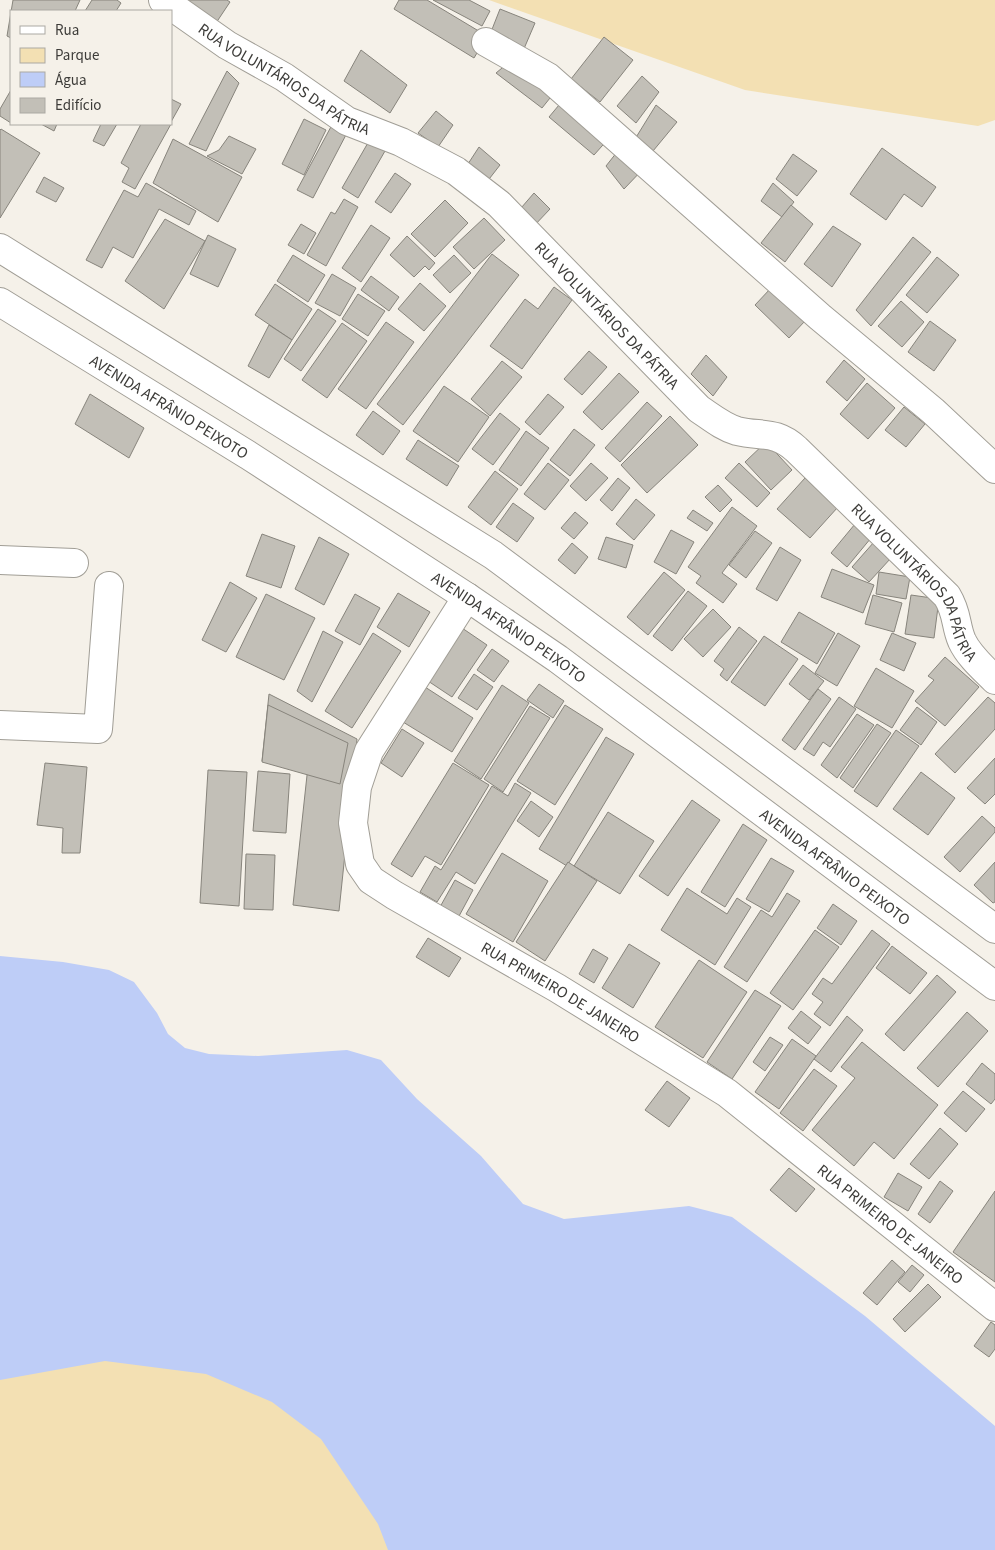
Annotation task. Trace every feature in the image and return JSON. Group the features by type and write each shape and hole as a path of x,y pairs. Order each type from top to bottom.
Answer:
{"street":[{"name":"RUA VOLUNTÁRIOS DA PÁTRIA","path":"163,0 227,44 284,77 347,121 417,150 456,172 499,204 699,409 718,423 736,431 784,439 796,449 947,596 956,610 961,638 967,651 995,680"},
{"path":"486,42 548,76 820,317 933,411 995,469"},
{"path":"0,248 493,555 995,929"},
{"name":"AVENIDA AFRÂNIO PEIXOTO","path":"0,302 248,455 467,597 558,659 995,986"},
{"path":"0,560 74,563"},
{"path":"0,725 98,729 109,586"},
{"name":"RUA PRIMEIRO DE JANEIRO","path":"467,597 369,751 357,788 354,823 360,864 371,880 557,988 727,1092 995,1307"}],"green space":[{"path":"489,0 995,0 995,120 978,126 745,90"},
{"path":"140,1282 482,1550 0,1550 0,1314"}],"water":[{"path":"0,956 63,962 109,970 134,982 157,1013 168,1034 185,1048 209,1054 258,1056 347,1050 381,1060 417,1099 481,1156 523,1204 564,1219 689,1206 732,1217 865,1316 995,1426 995,1550 388,1550 378,1524 321,1439 272,1402 206,1374 105,1361 0,1380"}],"building":[{"path":"13,0 80,0 75,10 11,10"},
{"path":"92,0 117,0 121,3 117,10 86,10"},
{"path":"182,0 227,0 230,2 216,23"},
{"path":"399,0 427,0 487,36 474,58 394,9"},
{"path":"433,0 469,0 490,11 482,26"},
{"path":"500,9 535,23 523,51 489,37"},
{"path":"10,18 10,38 7,36"},
{"path":"604,37 633,60 600,102 571,79"},
{"path":"361,50 407,85 390,113 344,81"},
{"path":"508,63 554,93 542,108 496,73"},
{"path":"227,71 239,83 206,151 189,144"},
{"path":"642,76 659,92 636,123 617,106"},
{"path":"10,92 10,122 0,116 0,109"},
{"path":"564,99 610,137 594,155 549,117"},
{"path":"172,100 181,104 172,120"},
{"path":"656,105 677,122 653,151 635,139"},
{"path":"436,111 453,125 438,147 418,133"},
{"path":"304,119 326,130 304,175 282,164"},
{"path":"333,123 348,131 313,198 297,190"},
{"path":"43,125 57,125 54,131"},
{"path":"101,125 116,125 104,146 93,141"},
{"path":"140,125 170,125 135,189 122,182 129,168 121,163"},
{"path":"0,130 40,153 0,218"},
{"path":"229,136 256,149 242,174 207,156 219,150"},
{"path":"173,139 242,177 218,222 153,183"},
{"path":"369,141 385,151 358,198 342,188"},
{"path":"479,147 500,165 486,183 466,167"},
{"path":"621,147 645,167 624,189 606,166"},
{"path":"882,148 936,187 922,207 904,194 886,220 850,194"},
{"path":"793,154 817,171 797,196 776,179"},
{"path":"395,173 411,184 391,213 375,202"},
{"path":"44,177 64,188 56,202 36,192"},
{"path":"146,183 196,211 189,225 159,209 133,258 113,247 102,268 86,260 124,190 138,197"},
{"path":"773,183 794,202 782,217 761,201"},
{"path":"534,193 550,209 532,228 515,215"},
{"path":"344,199 358,207 326,266 307,255 331,212 335,214"},
{"path":"445,200 468,223 435,257 411,234"},
{"path":"791,205 813,224 785,262 761,243"},
{"path":"484,218 505,240 474,269 453,247"},
{"path":"165,219 205,241 164,309 125,281"},
{"path":"301,224 316,233 304,254 288,245"},
{"path":"371,225 390,238 361,282 342,268"},
{"path":"833,226 861,244 832,287 804,264"},
{"path":"208,235 236,249 218,287 190,274"},
{"path":"407,236 435,263 429,270 425,266 414,277 390,255"},
{"path":"913,237 931,252 871,326 856,310"},
{"path":"492,254 519,275 403,425 377,404"},
{"path":"293,255 325,275 308,302 277,281"},
{"path":"454,255 471,273 450,293 433,275"},
{"path":"937,257 959,275 927,313 906,295"},
{"path":"332,274 356,288 340,316 315,303"},
{"path":"371,276 399,297 389,311 361,290"},
{"path":"420,283 446,306 424,331 398,309"},
{"path":"275,284 312,309 292,340 255,315"},
{"path":"554,287 572,300 522,369 490,346 525,299 538,309"},
{"path":"771,288 805,321 789,338 755,305"},
{"path":"358,294 385,311 368,336 342,319"},
{"path":"901,301 924,322 902,347 878,326"},
{"path":"318,309 336,321 301,371 284,359"},
{"path":"930,321 956,340 934,371 908,352"},
{"path":"386,322 414,342 366,409 338,389"},
{"path":"342,323 367,341 327,398 302,380"},
{"path":"269,325 292,340 269,378 248,366"},
{"path":"589,351 607,367 582,395 564,379"},
{"path":"706,355 727,377 713,396 691,374"},
{"path":"844,360 865,379 847,401 826,382"},
{"path":"502,361 522,377 490,416 471,399"},
{"path":"619,373 639,392 602,430 583,412"},
{"path":"867,383 895,408 868,439 840,414"},
{"path":"444,386 489,417 458,462 413,431"},
{"path":"90,394 144,428 129,458 75,424"},
{"path":"548,394 564,407 540,435 525,422"},
{"path":"647,402 662,416 620,462 605,448"},
{"path":"904,407 925,424 906,447 885,430"},
{"path":"373,411 400,431 383,455 356,435"},
{"path":"500,413 520,429 493,465 472,449"},
{"path":"670,416 698,445 647,493 621,465"},
{"path":"574,429 595,445 570,476 550,460"},
{"path":"526,431 549,448 521,486 499,470"},
{"path":"418,440 459,466 447,486 406,459"},
{"path":"766,442 792,470 771,490 745,462"},
{"path":"548,463 569,480 545,510 524,494"},
{"path":"591,463 608,478 586,501 570,486"},
{"path":"739,463 770,493 757,507 725,478"},
{"path":"495,471 518,489 491,525 468,507"},
{"path":"618,478 630,488 612,511 600,500"},
{"path":"805,478 838,507 810,538 777,509"},
{"path":"718,485 732,500 720,512 705,497"},
{"path":"636,499 655,515 634,540 616,524"},
{"path":"513,503 534,518 517,542 496,527"},
{"path":"732,507 757,526 722,573 737,584 723,603 696,583 701,576 688,567"},
{"path":"693,510 713,523 707,531 687,518"},
{"path":"575,512 588,523 574,539 561,528"},
{"path":"855,524 871,538 847,567 831,553"},
{"path":"671,530 694,542 676,574 654,562"},
{"path":"755,531 772,543 746,578 729,565"},
{"path":"262,534 295,546 281,588 246,576"},
{"path":"319,537 349,554 324,605 295,589"},
{"path":"606,537 633,545 626,568 598,559"},
{"path":"874,542 891,558 869,582 852,567"},
{"path":"572,543 588,557 575,574 558,560"},
{"path":"780,547 801,560 777,601 756,589"},
{"path":"832,569 874,585 863,613 821,597"},
{"path":"664,572 685,590 648,635 627,617"},
{"path":"879,572 910,577 906,599 876,594"},
{"path":"230,582 257,598 226,652 202,640"},
{"path":"688,591 707,606 672,651 653,636"},
{"path":"398,593 430,612 409,647 377,627"},
{"path":"266,594 315,618 284,680 236,657"},
{"path":"355,594 380,608 360,645 335,631"},
{"path":"873,595 902,603 894,632 865,624"},
{"path":"911,595 939,599 934,638 905,634"},
{"path":"713,609 731,627 703,657 684,639"},
{"path":"799,612 835,633 817,664 781,642"},
{"path":"739,627 757,641 727,681 720,675 724,669 714,661"},
{"path":"462,628 487,645 452,697 428,681"},
{"path":"323,631 343,642 312,702 297,691"},
{"path":"373,633 401,651 352,728 325,711"},
{"path":"838,633 860,646 837,686 815,673"},
{"path":"892,633 916,643 904,671 880,660"},
{"path":"764,636 798,659 765,706 731,682"},
{"path":"492,649 509,661 494,682 477,670"},
{"path":"945,657 979,687 945,726 915,701 934,680 928,676"},
{"path":"803,665 824,681 809,700 789,684"},
{"path":"876,668 914,691 892,728 854,706"},
{"path":"474,674 493,687 477,710 458,698"},
{"path":"539,684 564,701 553,718 527,700"},
{"path":"502,685 529,703 481,779 454,761"},
{"path":"425,687 473,718 452,752 403,722"},
{"path":"818,689 831,699 795,750 782,740"},
{"path":"269,694 357,739 339,911 293,905 308,766 262,761"},
{"path":"839,697 856,709 830,747 823,742 814,756 803,749"},
{"path":"988,697 995,703 995,729 955,773 935,754"},
{"path":"268,705 348,743 340,784 262,762"},
{"path":"565,705 603,729 555,805 517,781"},
{"path":"530,706 550,718 503,792 484,779"},
{"path":"917,707 937,722 921,745 900,730"},
{"path":"857,714 874,725 837,778 821,765"},
{"path":"877,724 891,733 853,788 840,778"},
{"path":"402,729 424,743 402,777 381,763"},
{"path":"896,730 919,746 877,807 854,791"},
{"path":"606,737 634,754 567,866 539,849"},
{"path":"995,758 995,794 985,804 967,788"},
{"path":"45,763 87,767 80,853 62,853 63,828 37,825"},
{"path":"453,763 489,785 441,865 425,856 412,877 391,864"},
{"path":"208,770 247,772 239,906 200,903"},
{"path":"258,771 290,774 286,833 253,831"},
{"path":"921,772 955,798 928,835 893,809"},
{"path":"515,783 531,793 475,884 456,872 437,902 420,892 435,866 441,870 492,786 508,796"},
{"path":"692,800 720,820 668,896 639,876"},
{"path":"531,801 553,817 539,837 517,821"},
{"path":"608,812 654,841 620,894 574,866"},
{"path":"982,816 995,828 995,832 960,872 944,857"},
{"path":"743,824 767,840 725,907 701,892"},
{"path":"502,853 548,881 513,942 466,914"},
{"path":"246,854 275,855 273,910 244,909"},
{"path":"771,858 794,871 769,912 746,899"},
{"path":"568,862 597,881 545,961 516,942"},
{"path":"995,862 995,902 993,903 974,885"},
{"path":"455,880 473,890 458,918 440,907"},
{"path":"687,888 727,914 737,898 751,907 715,965 661,930"},
{"path":"787,893 800,901 747,982 724,967 761,910 772,917"},
{"path":"833,904 857,921 841,945 817,928"},
{"path":"815,930 839,947 793,1010 770,993"},
{"path":"872,930 890,944 830,1026 814,1014 823,1002 812,994 823,978 832,984"},
{"path":"428,938 461,958 449,977 416,957"},
{"path":"629,944 660,963 633,1008 602,988"},
{"path":"892,946 927,973 910,994 876,968"},
{"path":"593,949 608,958 594,983 579,974"},
{"path":"699,960 747,992 703,1058 655,1027"},
{"path":"937,975 956,992 904,1051 885,1034"},
{"path":"755,990 781,1006 732,1079 707,1062"},
{"path":"801,1011 821,1027 808,1044 788,1028"},
{"path":"967,1012 988,1031 938,1087 917,1068"},
{"path":"847,1016 863,1030 831,1072 814,1059"},
{"path":"770,1037 783,1045 765,1071 753,1062"},
{"path":"792,1039 816,1056 779,1109 755,1092"},
{"path":"862,1042 938,1105 894,1159 874,1142 854,1166 812,1130 855,1078 841,1067"},
{"path":"982,1063 995,1074 995,1099 991,1104 966,1084"},
{"path":"814,1069 837,1086 803,1131 780,1113"},
{"path":"667,1081 690,1098 669,1127 645,1110"},
{"path":"963,1091 985,1109 966,1132 944,1113"},
{"path":"940,1128 958,1144 929,1179 910,1164"},
{"path":"789,1168 815,1189 796,1212 770,1190"},
{"path":"898,1173 922,1187 908,1211 884,1197"},
{"path":"940,1181 953,1191 930,1223 918,1214"},
{"path":"995,1191 995,1282 953,1252"},
{"path":"892,1260 905,1272 877,1305 863,1293"},
{"path":"912,1265 924,1275 910,1292 898,1282"},
{"path":"928,1284 941,1297 905,1332 893,1319"},
{"path":"991,1322 995,1325 995,1349 989,1357 974,1346"}]}
